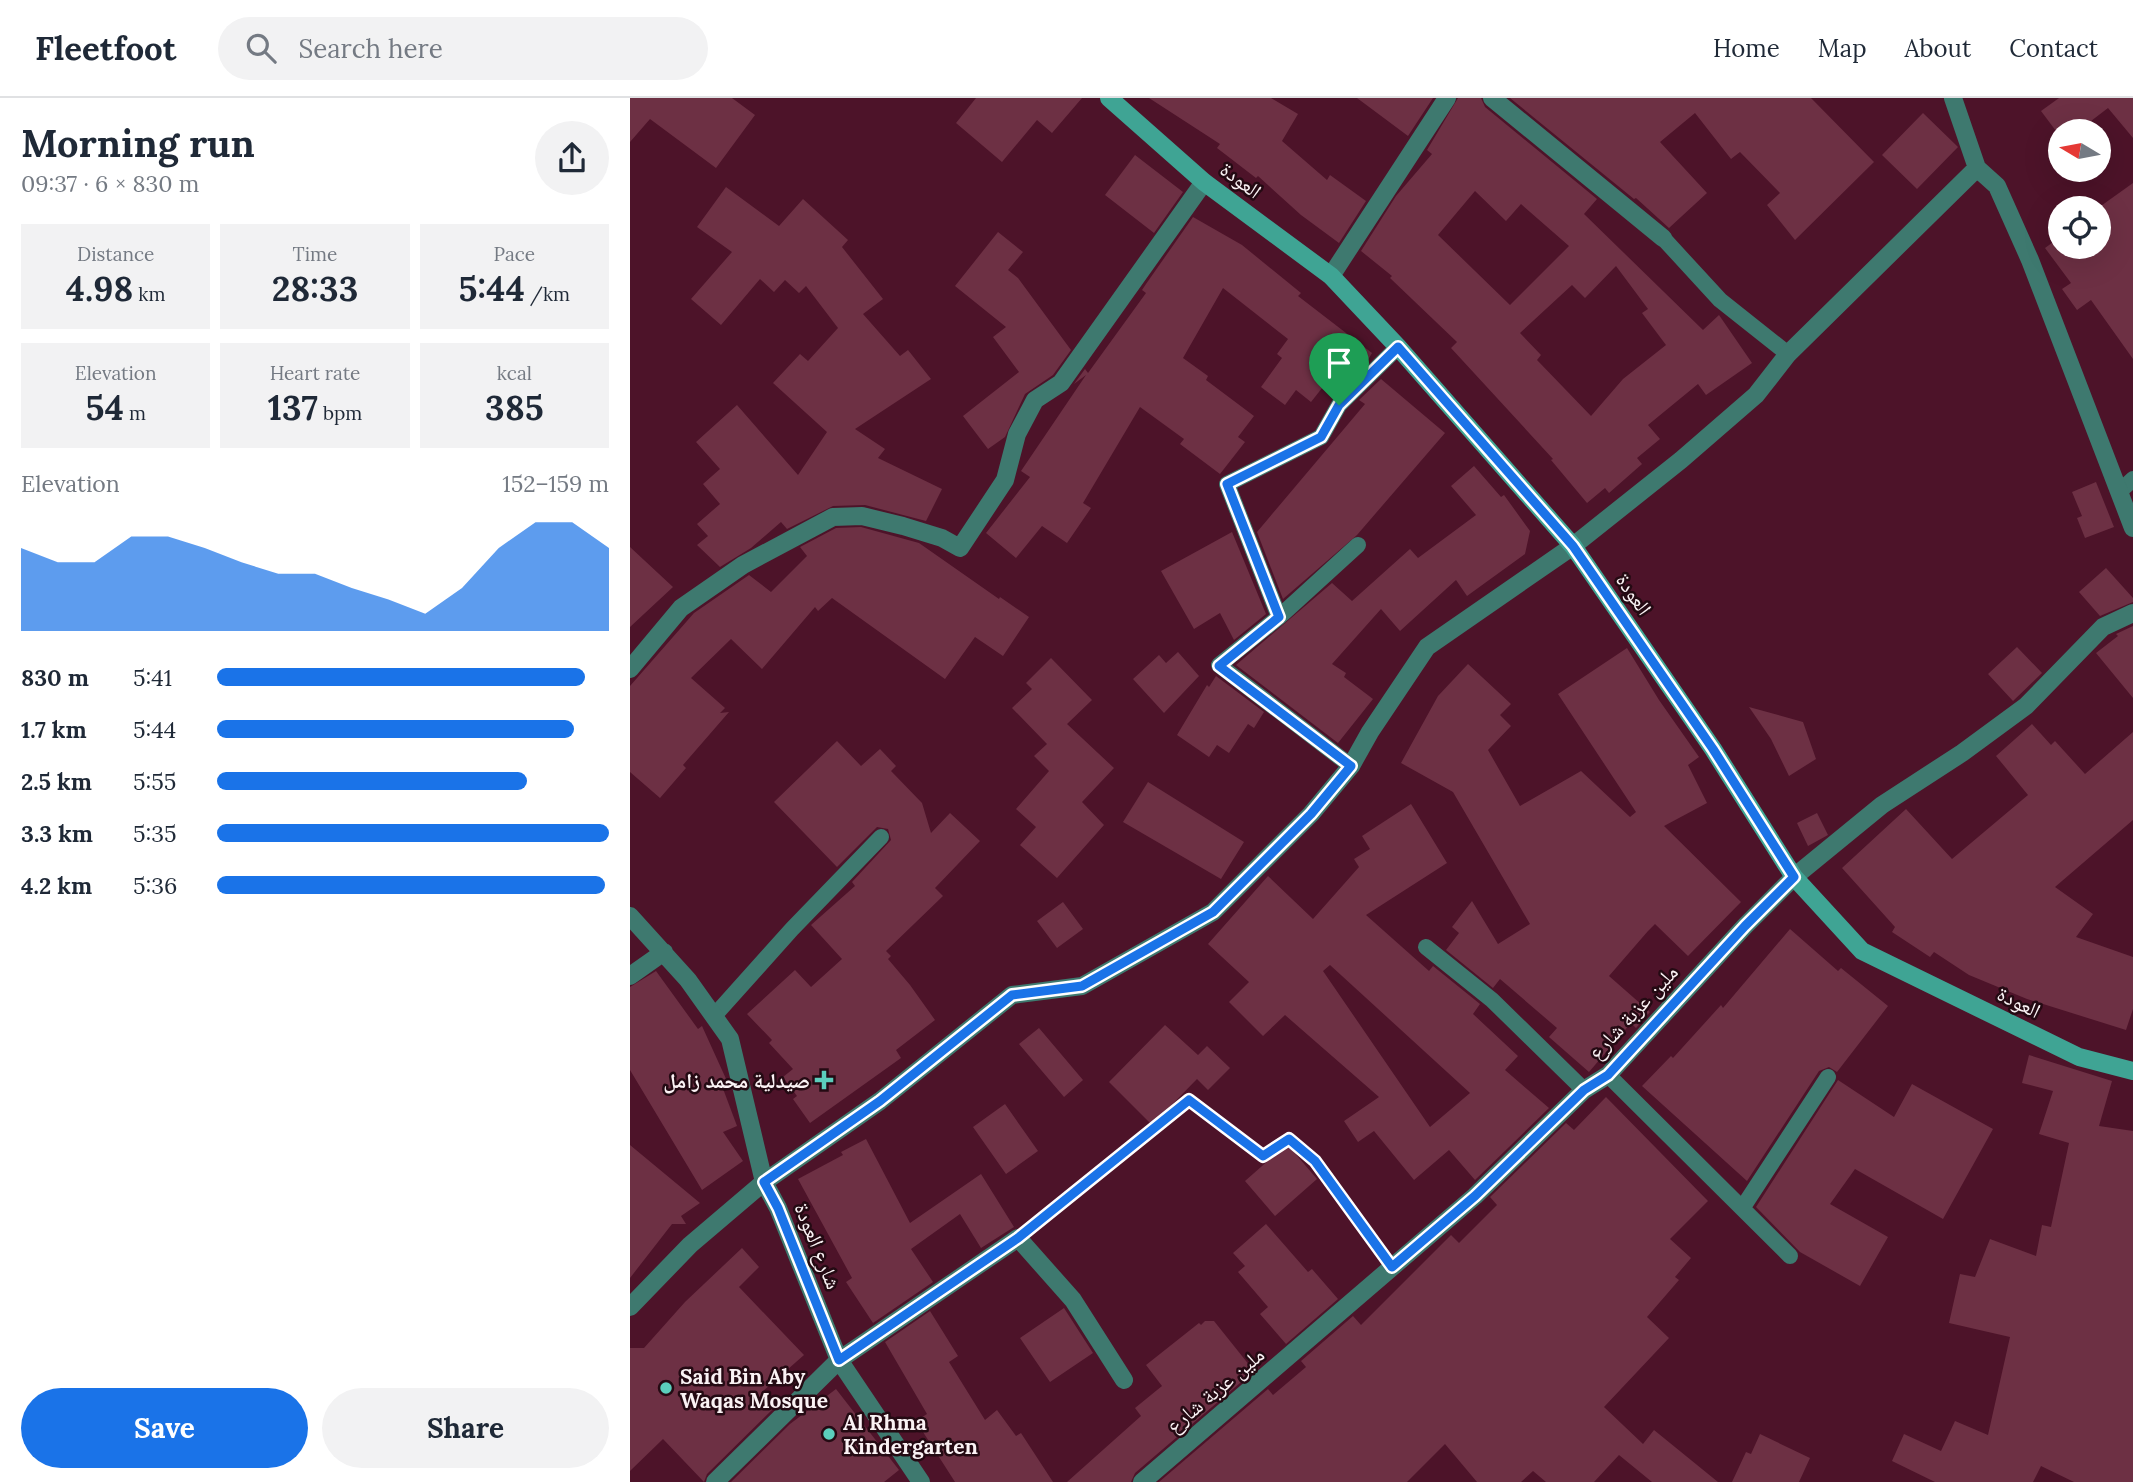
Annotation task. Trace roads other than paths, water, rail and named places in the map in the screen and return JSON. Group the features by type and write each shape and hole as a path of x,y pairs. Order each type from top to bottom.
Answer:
{"main road":[{"name":"العودة","path":"1110,98 1204,181 1331,276 1398,347 1573,546 1713,749 1794,877 1862,951 2078,1057 2133,1071"}],"street":[{"path":"1331,276 1447,98"},
{"path":"1492,98 1663,238"},
{"path":"1953,98 1977,168 1997,186 2025,247 2133,528"},
{"path":"630,1307 690,1245 764,1182 880,1101 1012,995 1082,986 1213,912 1311,814 1351,766 1370,732 1427,647 1573,546 1681,460 1756,394 1788,354 1977,168"},
{"path":"630,669 681,608 743,565 833,517 862,516 903,526 942,538 960,548 1005,480 1017,434 1035,400 1061,383 1204,181"},
{"name":"ملين عزبة شارع","path":"1142,1482 1475,1196 1584,1090 1608,1075 1745,926 1794,877 1882,805 1962,754 2026,706 2103,627 2133,613"},
{"name":"شارع العودة","path":"630,916 664,952 730,1039 764,1182 778,1208 839,1360 921,1482"},
{"path":"630,976 664,952"},
{"path":"715,1482 839,1360 1018,1238 1073,1300 1125,1380"}],"lane":[{"path":"1663,238 1720,300 1788,354"},
{"path":"1279,617 1227,484 1321,437 1339,405 1398,347"},
{"path":"2119,492 2133,480"},
{"path":"1351,766 1219,666 1279,617 1358,545"},
{"path":"714,1016 792,929 881,838"},
{"path":"1426,947 1492,1000 1584,1090"},
{"path":"1608,1075 1790,1256"},
{"path":"1743,1208 1829,1077"}],"place":[{"name":"صيدلية محمد زامل","path":"824,1080"},
{"name":"Said Bin Aby Waqas Mosque","path":"666,1388"},
{"name":"Al Rhma Kindergarten","path":"829,1434"}]}
